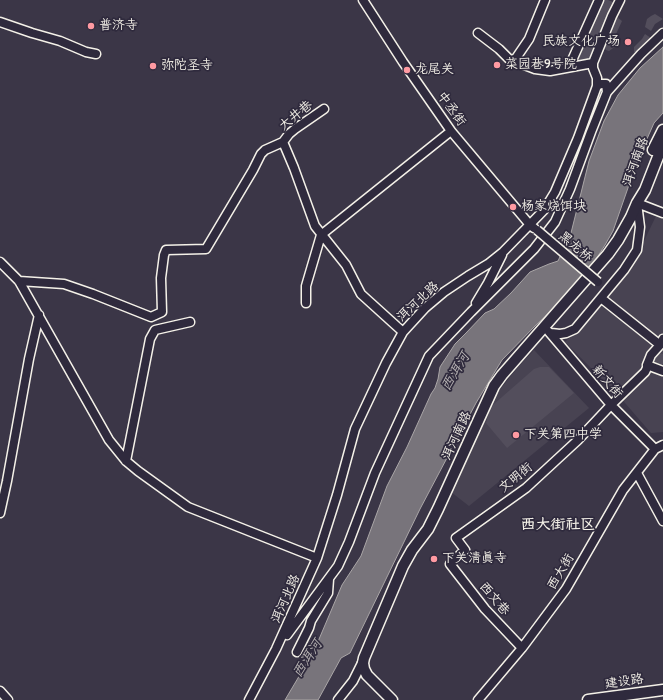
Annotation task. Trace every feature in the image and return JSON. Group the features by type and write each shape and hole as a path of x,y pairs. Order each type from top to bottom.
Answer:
{"main road":[{"name":"洱河南路","path":"637,204 639,188 654,148 663,130"},
{"name":"洱河南路","path":"364,658 403,566 412,550 428,528 494,386 502,375 547,330 612,248 645,190 663,144"},
{"path":"364,658 364,668 367,675 392,700"},
{"name":"建设路","path":"588,700 663,690"},
{"name":"建设路","path":"626,700 663,695"}],"street":[{"path":"514,62 529,39 545,0"},
{"path":"569,67 599,0"},
{"path":"607,92 606,84 597,86 597,78 593,68 593,63 620,0"},
{"name":"中丞街","path":"366,1 403,62 451,131 534,227"},
{"path":"0,22 60,41 86,52 96,54"},
{"path":"478,32 509,59 535,69 550,71 593,63"},
{"path":"276,649 338,566 349,542 375,474 429,356 534,249 555,222 570,189 607,92 641,54 663,33"},
{"name":"洱河北路","path":"249,700 276,649 317,558 337,495 355,429 386,363 403,332 425,308 444,292 488,264 534,227 555,192 578,138 597,86"},
{"name":"大井巷","path":"283,142 295,129 324,109"},
{"path":"306,303 306,286 321,235 451,131"},
{"path":"19,281 64,284 151,317 162,312 161,278 166,250 206,249 261,154 265,150 283,142 315,226 346,265 361,294 403,332"},
{"path":"547,330 560,334 575,329 624,270 637,250 640,227 637,204 663,213"},
{"name":"黑龙桥","path":"534,227 608,290"},
{"path":"471,312 488,284 503,252"},
{"path":"0,262 19,281 110,440 126,461 188,507 317,558"},
{"path":"601,298 661,342 651,355 645,372 611,405"},
{"path":"0,513 29,359 39,315"},
{"path":"126,461 150,339 155,330 190,322"},
{"name":"新文街","path":"547,330 611,405 655,449"},
{"path":"647,365 663,370"},
{"name":"文明街","path":"450,564 465,550 456,538 526,488 578,440 611,405"},
{"path":"655,449 663,444"},
{"name":"西大街","path":"478,700 522,648 566,589 623,490 655,449"},
{"path":"637,473 663,521"},
{"name":"西文巷","path":"450,564 485,609 522,648"},
{"path":"297,652 311,621 328,593 329,579"},
{"path":"338,700 353,681 364,658"},
{"path":"0,691 8,700"}],"shaded area":[{"path":"602,0 613,2 594,46 595,50 591,60 585,60 580,64 574,63"},
{"path":"655,14 663,19 655,24 651,31 645,27 647,19"},
{"path":"617,17 622,21 616,34 616,46 609,51 606,50 604,46"},
{"path":"645,34 651,38 637,53 634,52 634,47"},
{"path":"656,216 663,219 663,432 651,433 619,396 565,342 601,306 636,258"},
{"name":"下关第四中学","path":"534,350 589,408 469,506 451,492 497,393"},
{"path":"658,353 663,354 663,364 658,366 654,364 652,360 653,356"},
{"path":"549,367 574,393 507,448 486,423 490,409 534,369"}],"water":[{"name":"西洱河","path":"663,47 663,113 654,123 638,159 613,231 605,245 593,264 580,278 573,290 502,360 476,403 420,509 350,653 341,658 318,700 285,700 314,651 342,585 361,556 387,486 435,388 440,367 455,344 485,313 494,309 511,293 530,272 558,261 571,233 589,161 604,121 618,95 640,68"}],"place":[{"name":"普济寺","path":"91,26"},
{"name":"民族文化广场","path":"628,42"},
{"name":"菜园巷9号院","path":"497,65"},
{"name":"弥陀圣寺","path":"153,66"},
{"name":"龙尾关","path":"407,70"},
{"name":"杨家烧饵块","path":"513,207"},
{"name":"下关第四中学","path":"516,435"},
{"name":"下关清真寺","path":"434,559"}],"district":[{"name":"西大街社区","path":"558,525"}]}
